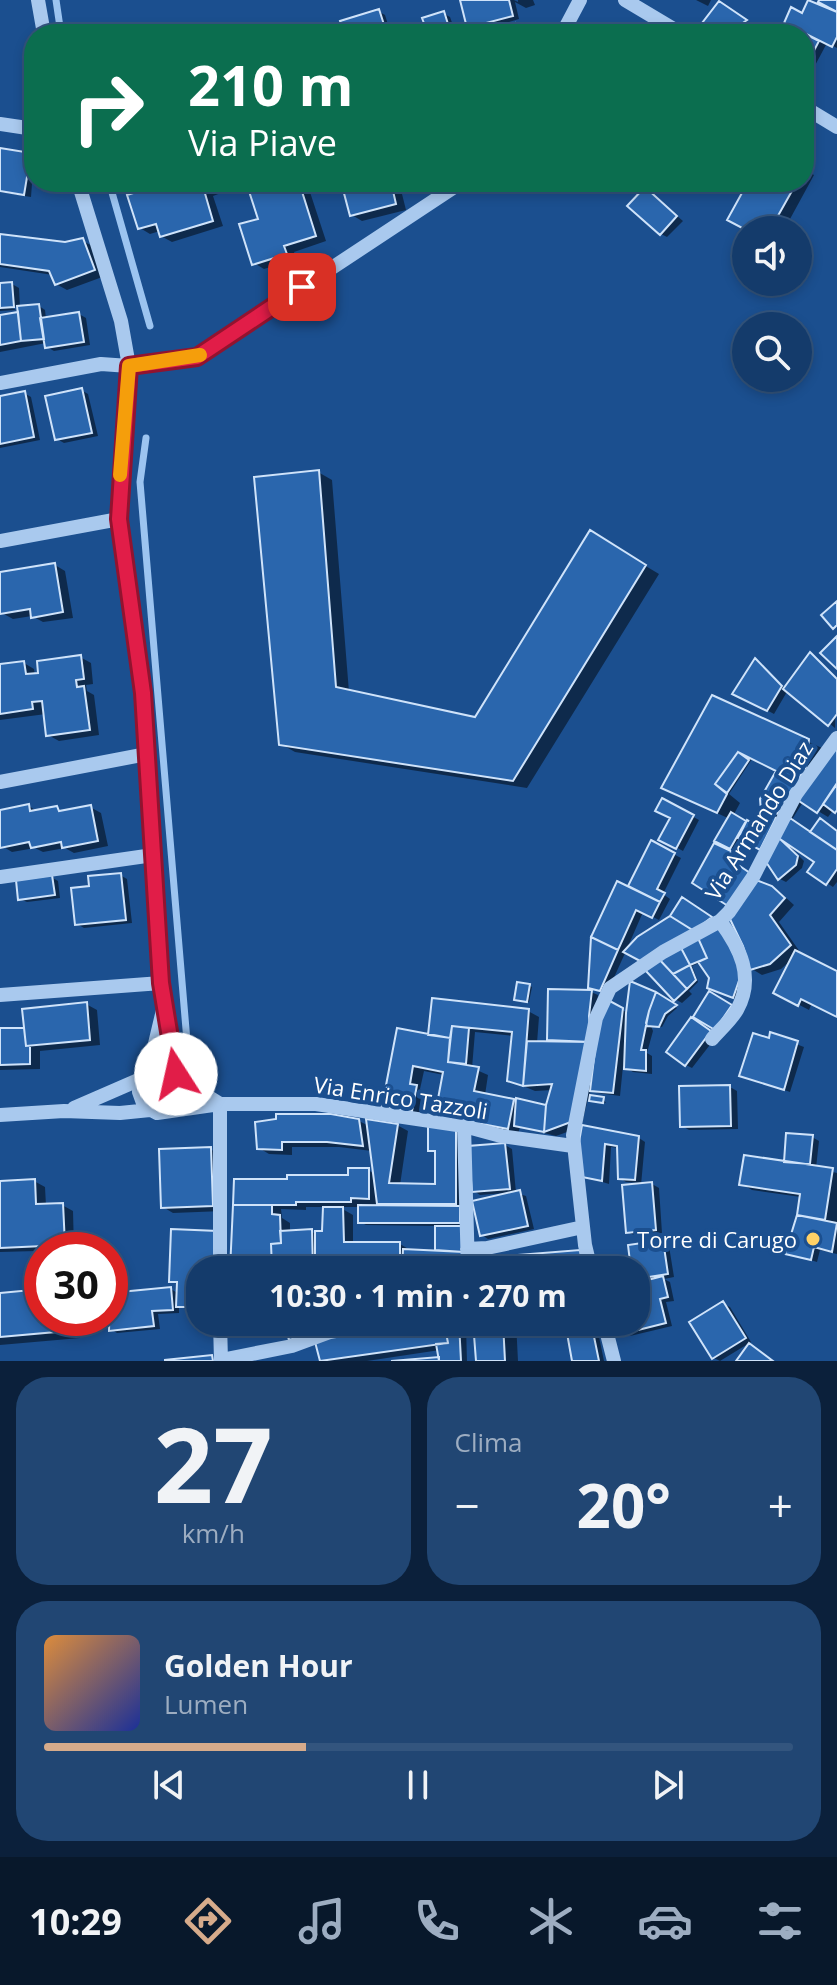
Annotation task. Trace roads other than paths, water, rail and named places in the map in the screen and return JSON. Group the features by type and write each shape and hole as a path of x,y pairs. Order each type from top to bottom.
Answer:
{"street":[{"path":"38,0 42,24"},
{"path":"567,24 580,0"},
{"path":"625,0 665,24"},
{"path":"814,113 837,127"},
{"path":"0,124 24,128"},
{"path":"81,192 121,321 129,366 119,519 143,693 161,983 178,1077 184,1094 177,1107 157,1113 144,1106 139,1092 164,1006"},
{"path":"0,383 101,364 129,366 197,357 447,192"},
{"path":"0,541 119,519"},
{"name":"Via Armando Diaz","path":"588,1256 573,1135 596,1018 610,988 663,952 720,921 753,877 796,794 837,738"},
{"path":"0,782 147,754"},
{"path":"0,877 153,855"},
{"path":"712,1039 737,1010 745,984 744,961 735,941 720,921"},
{"path":"0,995 161,983"},
{"path":"64,1111 162,1069 220,1104 220,1256"},
{"name":"Via Enrico Tazzoli","path":"171,1111 220,1104 316,1104 573,1146"},
{"path":"0,1115 150,1110"},
{"path":"464,1126 467,1256"},
{"path":"467,1249 487,1248 583,1227"},
{"path":"220,1336 221,1360 292,1346 319,1336"},
{"path":"608,1336 614,1361"}],"waterway":[{"path":"56,0 60,24"},
{"path":"112,192 150,326"},
{"path":"146,438 140,482 189,1065"}],"place":[{"name":"Torre di Carugo","path":"813,1239"}]}
